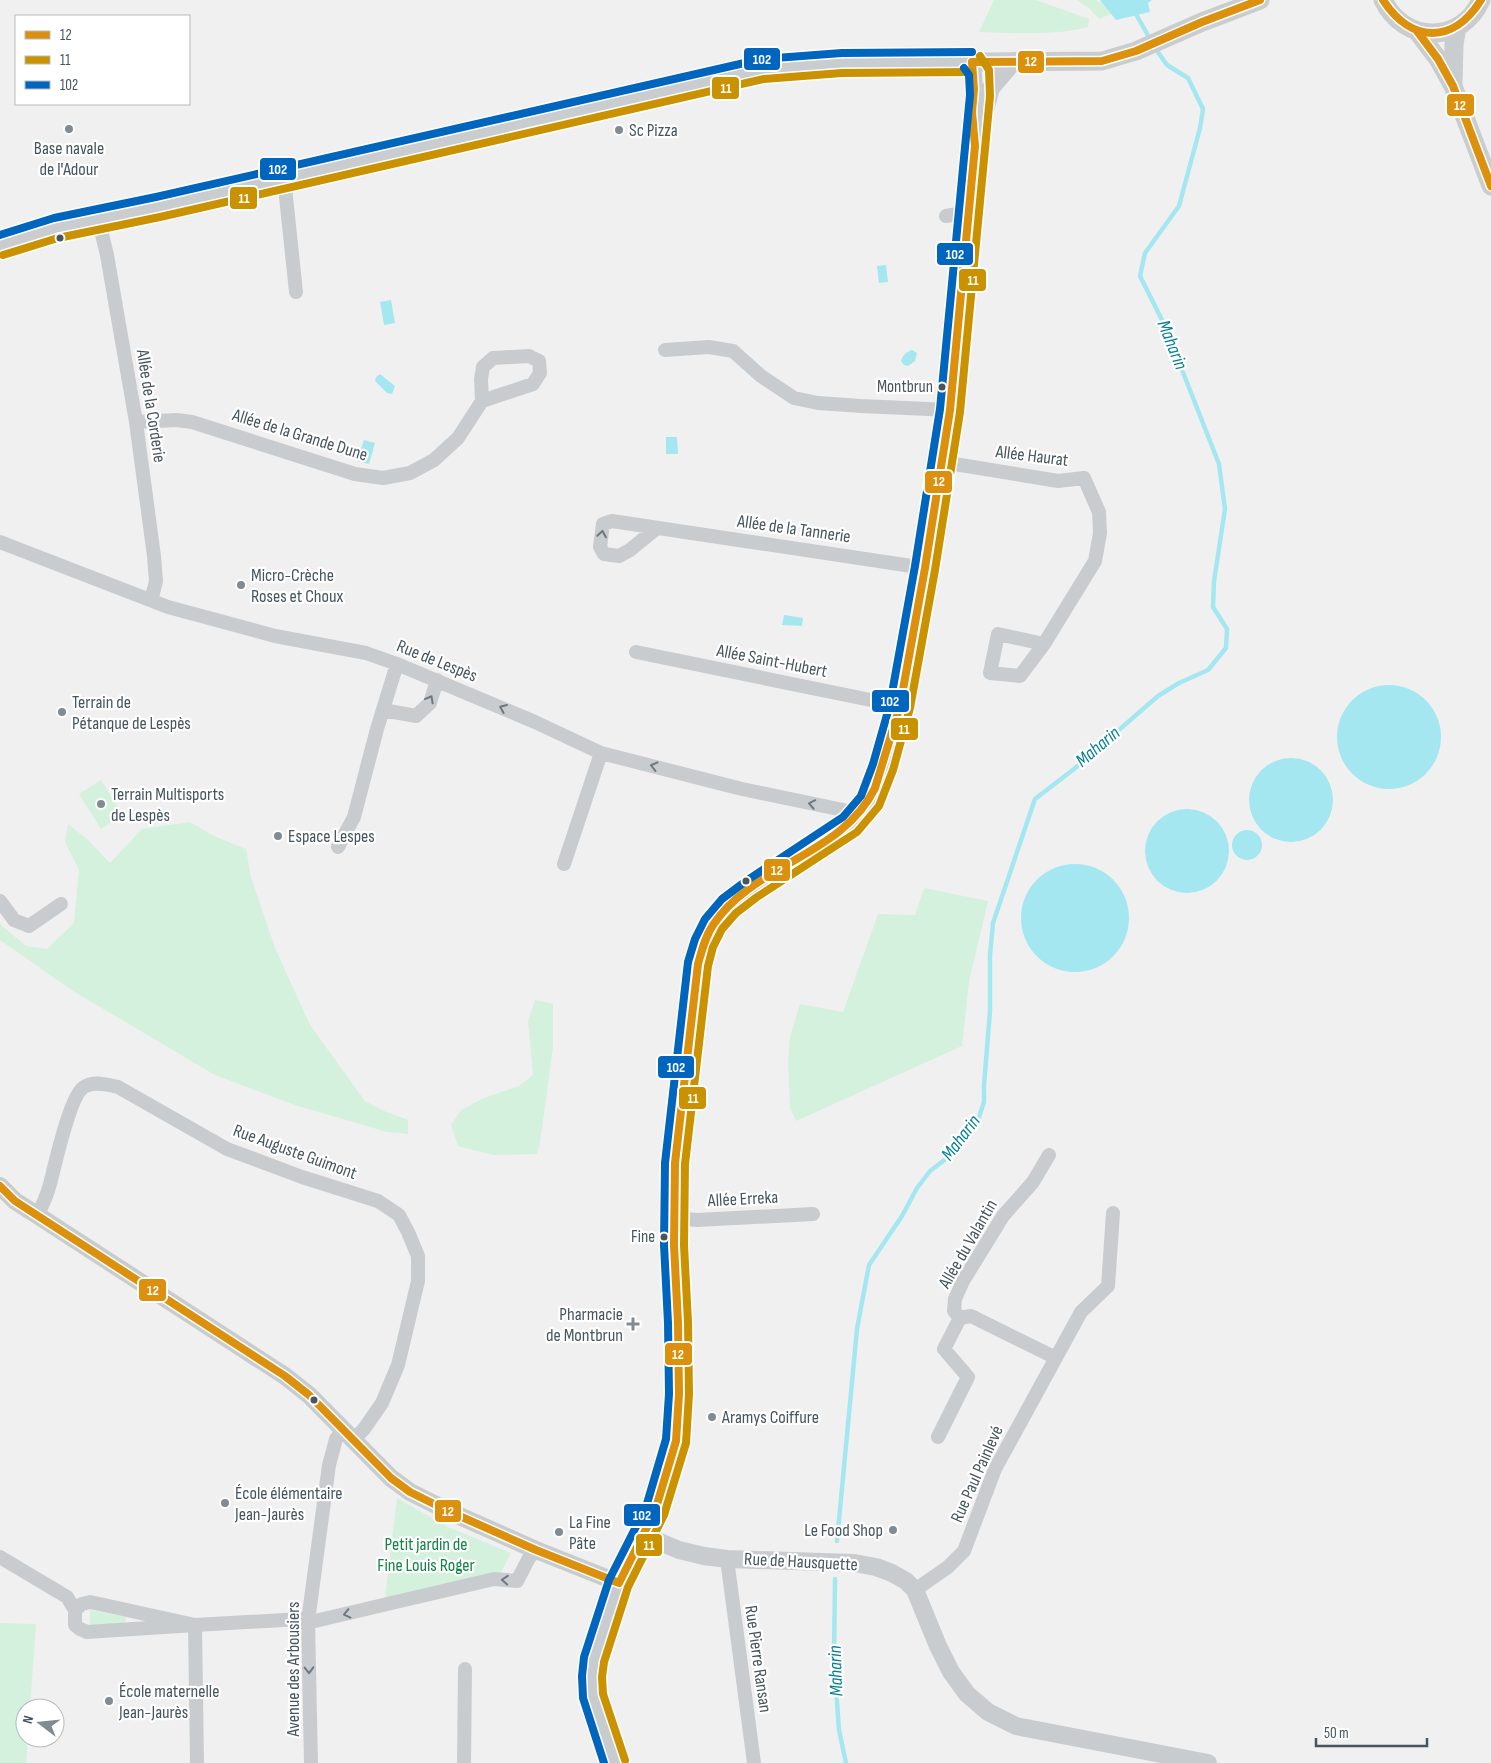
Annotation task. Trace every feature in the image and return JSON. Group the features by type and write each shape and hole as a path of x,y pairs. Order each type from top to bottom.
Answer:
{"main road":[{"path":"0,245 56,228 98,218 158,207 763,69 842,63 1102,61 1136,51 1260,0"},
{"path":"1384,0 1387,8 1395,18 1405,26 1417,31 1431,33 1444,32 1457,27 1469,19 1478,8 1481,0"},
{"path":"1453,86 1454,44 1457,27"},
{"path":"1417,31 1438,59 1453,86 1491,186"}],"street":[{"path":"975,146 991,88 1014,61"},
{"path":"616,1763 593,1696 592,1677 594,1660 619,1583 655,1511 676,1441 679,1394 674,1218 677,1147 698,964 704,943 714,923 729,906 751,889 840,832 858,817 870,801 875,788 900,706 925,568 950,410 975,146 972,112 974,88 972,62"},
{"path":"284,178 296,292"},
{"path":"946,216 970,212"},
{"name":"Allée de la Corderie","path":"98,218 107,255 136,422 154,556 156,581 153,593 148,599"},
{"path":"665,350 709,347 733,351 761,376 794,398 802,400 861,406 950,410"},
{"path":"529,356 539,362 540,373 533,384 482,401 481,379 483,367 493,358 529,356"},
{"name":"Allée de la Grande Dune","path":"136,422 177,420 192,422 356,474 383,478 410,473 434,460 458,438 482,401"},
{"name":"Allée Haurat","path":"942,462 1058,481 1084,478 1099,512 1100,533 1095,561 1044,644"},
{"name":"Allée de la Tannerie","path":"657,528 925,568"},
{"name":"Rue de Lespès","path":"0,542 168,607 275,636 366,653 437,680 601,753 742,789 848,811 858,817"},
{"name":"Allée Saint-Hubert","path":"636,652 900,706"},
{"path":"338,847 354,817 367,764 397,664"},
{"path":"383,710 416,716 430,703 437,680"},
{"path":"564,864 601,753"},
{"path":"0,902 14,920 30,926 61,904"},
{"name":"Rue Auguste Guimont","path":"37,1216 50,1186 67,1121 77,1093 84,1086 99,1083 118,1087 227,1149 302,1178 378,1201 399,1216 408,1232 418,1256 418,1281 398,1365 382,1403 364,1429 348,1435"},
{"name":"Allée du Valantin","path":"960,1318 954,1311 954,1299 1003,1216 1033,1182 1050,1155"},
{"path":"0,1186 37,1216 265,1365 285,1376 309,1395 392,1478 410,1492 536,1550 619,1583"},
{"name":"Rue Paul Painlevé","path":"914,1590 948,1567 964,1551 995,1469 1081,1312 1108,1286 1113,1213"},
{"name":"Allée Erreka","path":"674,1218 698,1220 813,1214"},
{"path":"938,1437 968,1377 944,1350 960,1318 971,1316 1056,1358"},
{"name":"Avenue des Arbousiers","path":"311,1763 308,1621 328,1465 336,1439 348,1435"},
{"name":"Rue de Hausquette","path":"643,1535 679,1550 704,1556 727,1559 854,1563 876,1567 892,1573 906,1580 914,1590 951,1672 967,1694 988,1712 1016,1726 1208,1763"},
{"path":"0,1557 67,1597 75,1610 75,1624 87,1632 301,1619 315,1622 494,1579 517,1581 529,1558 536,1550"},
{"name":"Rue Pierre Ransan","path":"727,1559 754,1763"},
{"path":"75,1610 82,1604 90,1602 194,1625"},
{"path":"194,1625 197,1763"},
{"path":"464,1763 465,1669"}],"green space":[{"path":"994,0 1036,0 1089,19 1088,27 1048,33 979,32"},
{"path":"1077,0 1105,2 1111,14 1099,19 1091,10"},
{"name":"Terrain Multisports de Lespès","path":"101,780 123,815 101,829 79,794"},
{"path":"190,822 214,836 246,849 251,877 275,948 310,1025 365,1101 408,1120 408,1134 387,1132 295,1105 215,1075 73,991 0,940 0,924 26,946 47,949 74,923 79,870 65,842 68,824 88,840 110,863 142,829"},
{"path":"924,888 988,901 969,982 962,1046 796,1121 790,1108 788,1064 790,1037 800,1004 843,1012 878,914 915,915"},
{"path":"535,1000 553,1004 553,1047 537,1154 493,1155 458,1146 451,1125 461,1110 484,1098 519,1086 533,1075 528,1021"},
{"name":"Petit jardin de Fine Louis Roger","path":"397,1498 448,1527 511,1553 500,1574 385,1598"},
{"path":"90,1610 126,1617 125,1626 90,1628"},
{"path":"0,1623 36,1624 31,1698 15,1698 15,1748 27,1748 26,1763 0,1763"}],"water":[{"path":"1100,0 1152,0 1148,3 1150,12 1116,20"},
{"path":"886,265 888,282 879,283 877,266"},
{"path":"391,300 395,323 384,325 380,302"},
{"path":"912,350 917,353 915,361 908,366 904,365 901,361 903,357"},
{"path":"380,374 395,386 392,394 387,393 375,381 376,377"},
{"path":"666,437 677,437 678,454 666,454"},
{"path":"364,440 375,443 369,464 357,461"},
{"path":"784,615 803,618 802,626 782,625"},
{"path":"1389,685 1409,689 1418,693 1426,700 1433,708 1437,717 1441,737 1437,757 1433,766 1426,774 1418,781 1409,785 1389,789 1369,785 1360,781 1352,774 1345,766 1341,757 1337,737 1341,717 1345,708 1352,700 1360,693 1369,689"},
{"path":"1291,758 1314,765 1326,777 1333,800 1326,823 1314,835 1291,842 1268,835 1256,823 1249,800 1256,777 1268,765"},
{"path":"1187,809 1203,812 1217,821 1226,835 1229,851 1226,867 1217,881 1203,890 1187,893 1171,890 1157,881 1148,867 1145,851 1148,835 1157,821 1171,812"},
{"path":"1247,830 1258,834 1262,845 1258,856 1247,860 1236,856 1232,845 1236,834"},
{"path":"1075,864 1096,869 1105,873 1113,880 1120,888 1124,897 1129,918 1124,939 1120,948 1113,956 1105,963 1096,967 1075,972 1054,967 1045,963 1037,956 1030,948 1026,939 1021,918 1026,897 1030,888 1037,880 1045,873 1054,869"}],"waterway":[{"name":"Maharin","path":"1128,0 1150,39"},
{"name":"Maharin","path":"837,1541 857,1329 869,1265 902,1216 917,1188 930,1171 955,1152 977,1123 984,1102 993,923 1035,799 1074,769 1158,696 1179,683 1208,670 1226,648 1227,629 1213,607 1214,581 1225,509 1219,464 1164,324 1140,276 1145,253 1179,206 1200,128 1203,109 1188,78 1167,65 1155,48"},
{"name":"Maharin","path":"835,1579 834,1660 839,1730 846,1763"}],"transit line":[{"name":"12","path":"619,1583 655,1511 676,1441 679,1394 674,1245 675,1163 698,964 702,949 713,925 730,904 751,887 841,830 860,811 875,788 900,706 925,568 950,410 975,146 972,112 974,89 972,62 1102,61 1136,51 1202,22 1260,0"},
{"name":"12","path":"1383,0 1394,14 1406,24 1419,31 1432,33 1445,31 1458,25 1470,15 1481,0"},
{"name":"12","path":"1417,31 1438,59 1453,86 1491,186"},
{"name":"102","path":"0,235 54,218 156,197 762,59 842,53 972,52"},
{"name":"11","path":"625,1760 603,1694 602,1677 604,1662 628,1587 664,1515 686,1443 689,1394 684,1245 685,1164 708,966 713,947 722,929 736,913 757,897 857,832 879,806 893,770 910,708 935,570 960,412 990,96 989,70 980,56"},
{"name":"102","path":"604,1763 583,1698 582,1676 584,1657 609,1580 646,1507 666,1439 669,1394 664,1245 665,1163 688,962 695,939 705,919 722,899 843,817 861,796 873,764 890,704 915,566 940,409 970,95 969,75 964,68"},
{"name":"11","path":"3,255 58,238 160,217 764,79 842,73 972,72"},
{"name":"12","path":"0,1186 15,1201 285,1376 309,1395 391,1478 410,1492 536,1550 619,1583"}],"place":[{"name":"Base navale de l'Adour","path":"69,129"},
{"name":"Sc Pizza","path":"619,130"},
{"name":"Montbrun","path":"942,387"},
{"name":"Micro-Crèche Roses et Choux","path":"241,585"},
{"name":"Terrain de Pétanque de Lespès","path":"62,712"},
{"name":"Terrain Multisports de Lespès","path":"101,804"},
{"name":"Espace Lespes","path":"278,836"},
{"name":"Fine","path":"664,1237"},
{"name":"Pharmacie de Montbrun","path":"633,1324"},
{"name":"Aramys Coiffure","path":"712,1417"},
{"name":"École élémentaire Jean-Jaurès","path":"225,1503"},
{"name":"Le Food Shop","path":"893,1530"},
{"name":"La Fine Pâte","path":"559,1532"},
{"name":"École maternelle Jean-Jaurès","path":"109,1701"}]}
